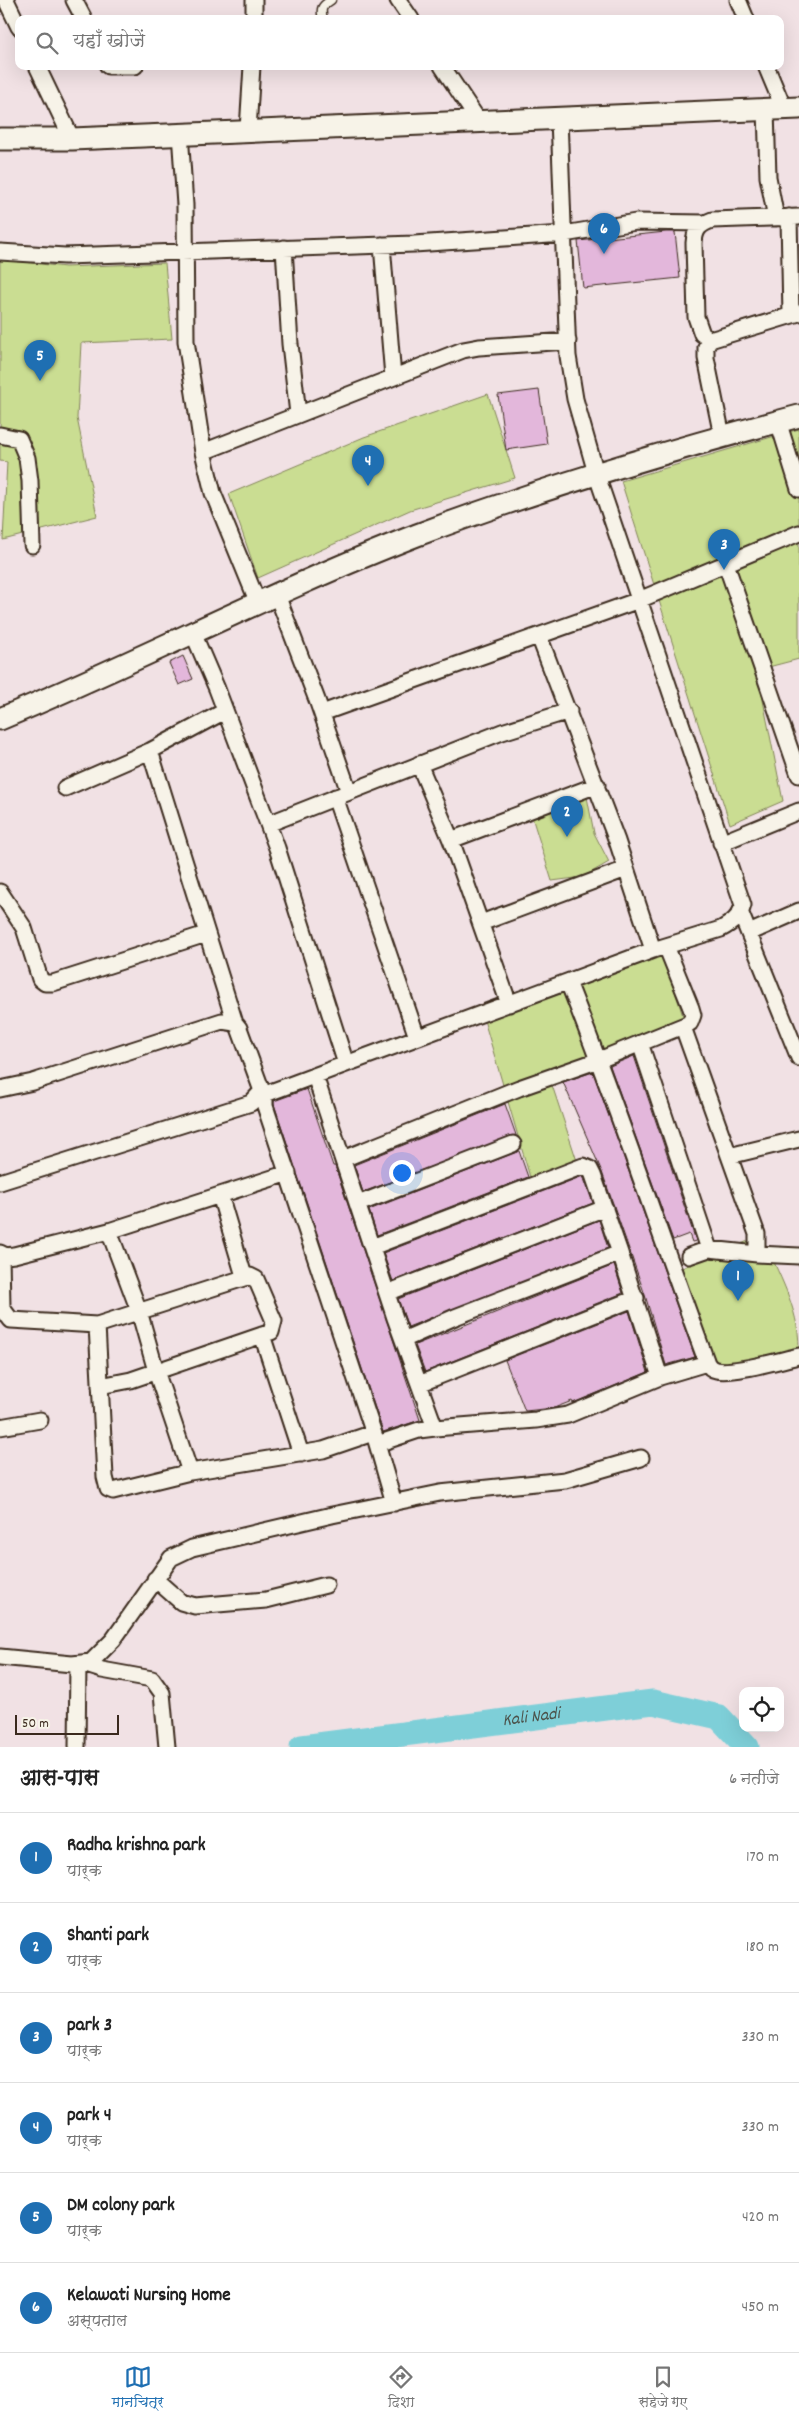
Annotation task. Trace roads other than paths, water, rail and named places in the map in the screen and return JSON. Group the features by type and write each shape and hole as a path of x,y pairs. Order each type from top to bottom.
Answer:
{"street":[{"path":"6,0 11,21"},
{"path":"74,0 82,15"},
{"path":"254,0 254,15"},
{"path":"398,0 408,15"},
{"path":"738,0 744,15"},
{"path":"39,70 72,139"},
{"path":"248,130 252,70"},
{"path":"445,70 478,120"},
{"path":"722,436 706,358 706,347 710,340 795,314 788,217 768,177 783,109 768,70"},
{"path":"0,138 72,139 180,132 783,109"},
{"path":"0,1182 251,1103 263,1092 315,1076 659,948 721,929 731,924 740,914 744,905 742,895 721,844 596,473 575,399 568,341 559,118"},
{"path":"180,132 186,205 186,341 203,452 214,492 268,599 322,713 342,794 417,1038"},
{"path":"710,340 698,327 695,300 695,233 699,226 712,220 788,217"},
{"path":"0,252 65,256 382,245 564,234 636,222 705,223"},
{"path":"382,245 393,377"},
{"path":"284,248 290,344 298,414"},
{"path":"203,452 471,348 568,341"},
{"path":"0,719 268,599 417,536 596,473 722,436 799,416"},
{"path":"778,422 799,488"},
{"path":"0,436 18,439 27,458 32,545"},
{"path":"322,713 639,600 799,533"},
{"path":"726,564 799,775"},
{"path":"193,633 268,824 346,1064"},
{"path":"343,1159 519,1088 599,1060 690,1023 692,1008 659,948 626,869 597,785 539,636"},
{"path":"65,788 150,751 225,711"},
{"path":"268,824 502,732 569,711"},
{"path":"150,751 206,934 235,1023 239,1028 263,1092 375,1438 394,1503"},
{"path":"419,764 452,840 509,1004"},
{"path":"452,840 597,785"},
{"path":"721,844 799,811"},
{"path":"481,923 626,869"},
{"path":"3,900 24,928 36,971 40,980 45,983 53,983 206,934"},
{"path":"749,933 799,911"},
{"path":"740,914 799,1058"},
{"path":"568,982 599,1060 658,1232 710,1368 717,1371 732,1370 799,1356"},
{"path":"0,1089 33,1082 222,1021 235,1023"},
{"path":"683,1027 756,1234 757,1254"},
{"path":"640,1043 709,1248"},
{"path":"315,1076 403,1340 435,1428"},
{"path":"729,1156 799,1139"},
{"path":"358,1204 513,1144"},
{"path":"372,1247 583,1166 590,1169 636,1298 660,1377"},
{"path":"100,1386 131,1380 271,1332 274,1322 256,1280 250,1276 244,1276 97,1325 11,1320 2,1308 0,1254 14,1255 109,1231 288,1174"},
{"path":"220,1195 244,1276"},
{"path":"387,1293 605,1208"},
{"path":"109,1231 139,1311 156,1371 190,1472"},
{"path":"689,1256 709,1248 757,1254 799,1256"},
{"path":"403,1340 455,1317 620,1253"},
{"path":"419,1384 636,1298"},
{"path":"97,1325 105,1478 108,1488 113,1491 190,1472 323,1450 375,1438 435,1428 536,1420 568,1415 660,1377 707,1363"},
{"path":"262,1335 300,1454"},
{"path":"0,1428 40,1420"},
{"path":"81,1664 100,1654 113,1640 171,1558 192,1548 394,1503 469,1489 565,1480 641,1458"},
{"path":"155,1579 181,1602 195,1606 266,1600 326,1584"},
{"path":"0,1657 81,1664 102,1670 152,1679 162,1693 167,1747"},
{"path":"77,1747 81,1664"}],"lane":[{"path":"322,15 321,9 331,0"}],"waterway":[{"name":"Kali Nadi","path":"302,1747 653,1702 719,1717 747,1747"}],"place":[{"name":"Kelawati Nursing Home","path":"604,254"},
{"name":"DM colony park","path":"40,381"},
{"name":"park 4","path":"368,486"},
{"name":"park 3","path":"724,570"},
{"name":"Shanti park","path":"567,837"},
{"name":"Radha krishna park","path":"738,1301"}]}
